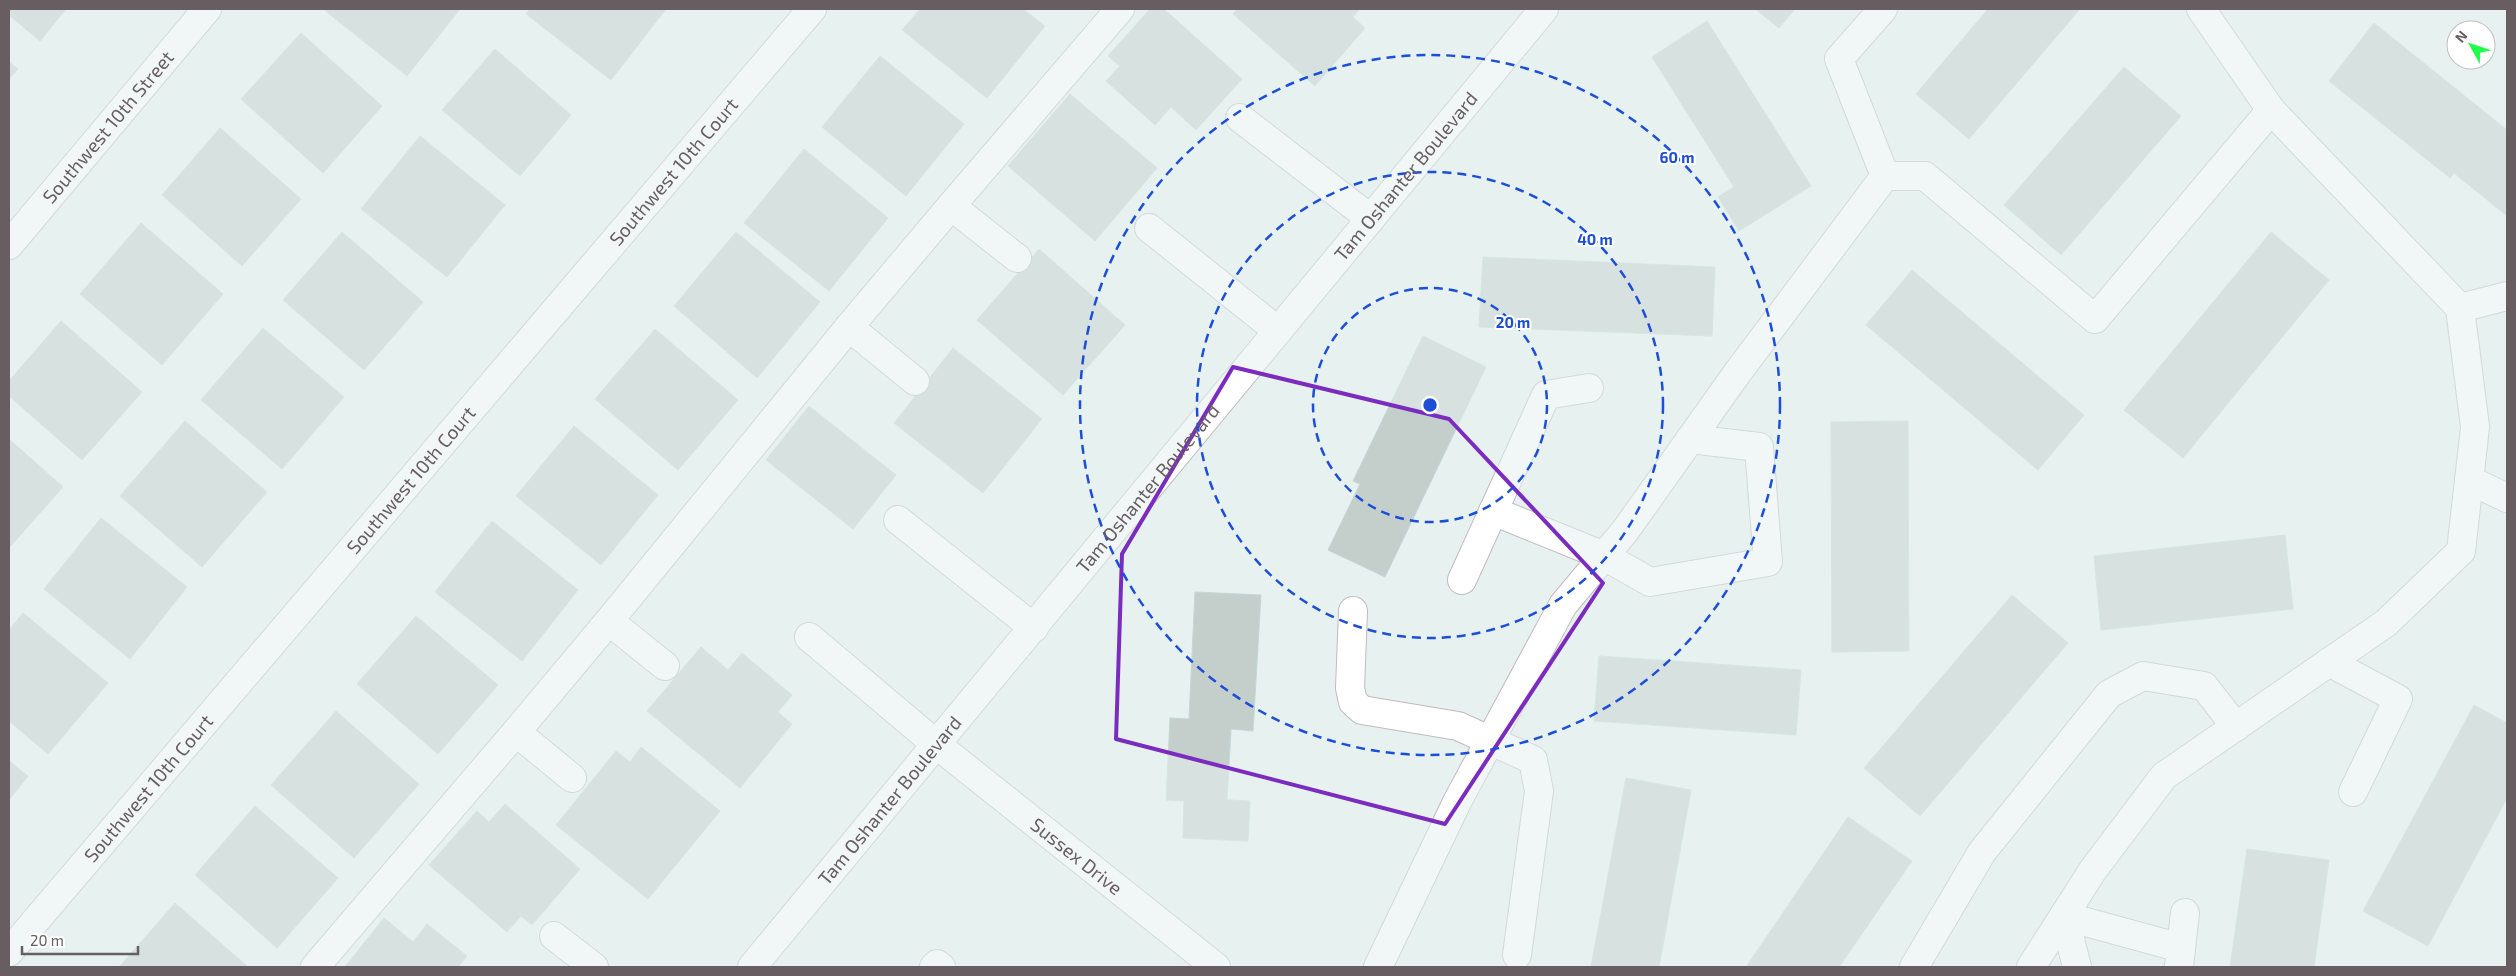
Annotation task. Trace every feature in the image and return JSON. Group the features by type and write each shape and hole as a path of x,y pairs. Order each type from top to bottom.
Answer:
{"street":[{"name":"Southwest 10th Street","path":"9,245 207,9"},
{"name":"Southwest 10th Court","path":"9,952 812,9"},
{"path":"315,967 609,621 849,327 1120,9"},
{"name":"Tam Oshanter Boulevard","path":"752,967 1544,9"},
{"path":"1883,9 1838,59 1885,176"},
{"path":"2031,967 2093,870 2164,776 2386,623 2461,551 2475,427 2460,308 2272,110 2201,9"},
{"path":"1885,176 1925,176 2095,319 2272,110"},
{"path":"1240,118 1371,219"},
{"path":"1378,967 1456,802 1563,605 1625,531 1690,439 1885,176"},
{"path":"951,206 1017,258"},
{"path":"1148,228 1278,331"},
{"path":"2460,308 2507,296"},
{"path":"849,327 915,382"},
{"path":"1462,580 1546,395 1589,388"},
{"path":"1493,511 1604,556 1650,582 1768,562 1759,446 1690,439"},
{"path":"2469,480 2507,498"},
{"path":"898,520 1034,628"},
{"path":"1353,612 1350,688 1353,702 1362,710 1458,726 1491,739 1533,760 1539,791 1517,955"},
{"path":"609,621 665,666"},
{"name":"Sussex Drive","path":"809,638 937,745 1216,967"},
{"path":"2328,662 2398,699 2353,792"},
{"path":"1914,967 1982,852 2109,694 2143,676 2204,686 2236,727"},
{"path":"516,732 572,778"},
{"path":"2064,916 2180,958 2185,913"},
{"path":"2064,916 2077,967"},
{"path":"554,936 594,967"},
{"path":"934,967 937,964 941,967"}],"highlighted area":[{"path":"1233,367 1449,419 1603,583 1445,824 1116,739 1122,554"}],"building":[{"path":"9,9 66,9 40,41 9,15"},
{"path":"323,9 460,9 407,76"},
{"path":"530,9 666,9 611,80 526,14"},
{"path":"920,9 1023,9 1045,26 987,98 902,30"},
{"path":"1150,9 1164,9 1242,79 1196,130 1171,107 1155,125 1106,81 1120,66 1108,56"},
{"path":"1237,9 1360,9 1353,17 1365,28 1315,86 1233,14"},
{"path":"1755,9 1795,9 1779,28"},
{"path":"1988,9 2080,9 1969,139 1916,94"},
{"path":"1707,21 1811,186 1739,231 1718,197 1734,187 1652,57"},
{"path":"2374,23 2507,130 2507,216 2454,173 2450,178 2329,81"},
{"path":"301,33 382,106 323,173 241,99"},
{"path":"495,49 571,115 520,176 442,110"},
{"path":"880,56 964,124 906,196 822,127"},
{"path":"9,62 18,69 9,79"},
{"path":"2124,67 2181,116 2061,255 2004,205"},
{"path":"1070,94 1157,168 1095,241 1008,166"},
{"path":"220,128 301,199 242,266 162,195"},
{"path":"420,136 505,205 447,277 361,209"},
{"path":"804,149 888,218 829,291 744,223"},
{"path":"141,223 223,294 162,365 80,294"},
{"path":"342,232 423,302 364,370 283,300"},
{"path":"736,232 820,302 757,378 674,306"},
{"path":"2271,232 2329,280 2183,458 2124,410"},
{"path":"1039,249 1125,325 1063,395 977,320"},
{"path":"1483,257 1715,267 1712,336 1479,327"},
{"path":"1912,270 2084,415 2038,470 1866,325"},
{"path":"61,321 142,392 82,460 9,396 9,381"},
{"path":"263,328 344,397 282,469 201,400"},
{"path":"655,329 738,400 678,470 595,399"},
{"path":"1423,336 1486,367 1385,577 1328,550 1360,484 1353,481"},
{"path":"953,348 1042,419 983,493 894,423"},
{"path":"809,406 896,475 853,529 766,460"},
{"path":"185,421 267,492 202,567 120,496"},
{"path":"1908,421 1909,651 1832,652 1831,422"},
{"path":"574,426 658,495 601,565 516,496"},
{"path":"9,439 63,487 9,548"},
{"path":"101,518 187,587 130,659 44,589"},
{"path":"492,521 578,590 522,661 435,592"},
{"path":"2285,535 2293,609 2101,630 2094,556"},
{"path":"1195,592 1261,595 1253,731 1231,729 1227,800 1250,801 1248,841 1183,838 1184,801 1166,800 1170,718 1189,719"},
{"path":"2012,595 2068,643 1920,816 1864,768"},
{"path":"23,613 108,683 48,754 9,721 9,630"},
{"path":"416,616 498,685 438,754 357,684"},
{"path":"701,647 728,670 742,653 792,695 778,712 792,724 740,788 647,711"},
{"path":"1599,656 1801,670 1796,735 1594,721"},
{"path":"2474,705 2507,723 2507,798 2428,946 2363,911"},
{"path":"336,711 419,784 354,858 271,785"},
{"path":"641,747 720,811 648,899 556,825 616,751 630,762"},
{"path":"9,761 28,776 9,800"},
{"path":"1626,778 1691,790 1659,967 1591,967"},
{"path":"505,804 580,869 532,925 521,916 507,932 429,865 477,811 489,822"},
{"path":"255,806 338,878 277,948 195,875"},
{"path":"1848,817 1912,861 1839,967 1746,967"},
{"path":"2247,849 2329,860 2314,967 2230,967"},
{"path":"175,903 248,967 119,967"},
{"path":"384,918 413,942 427,924 467,956 458,967 345,967"}]}
